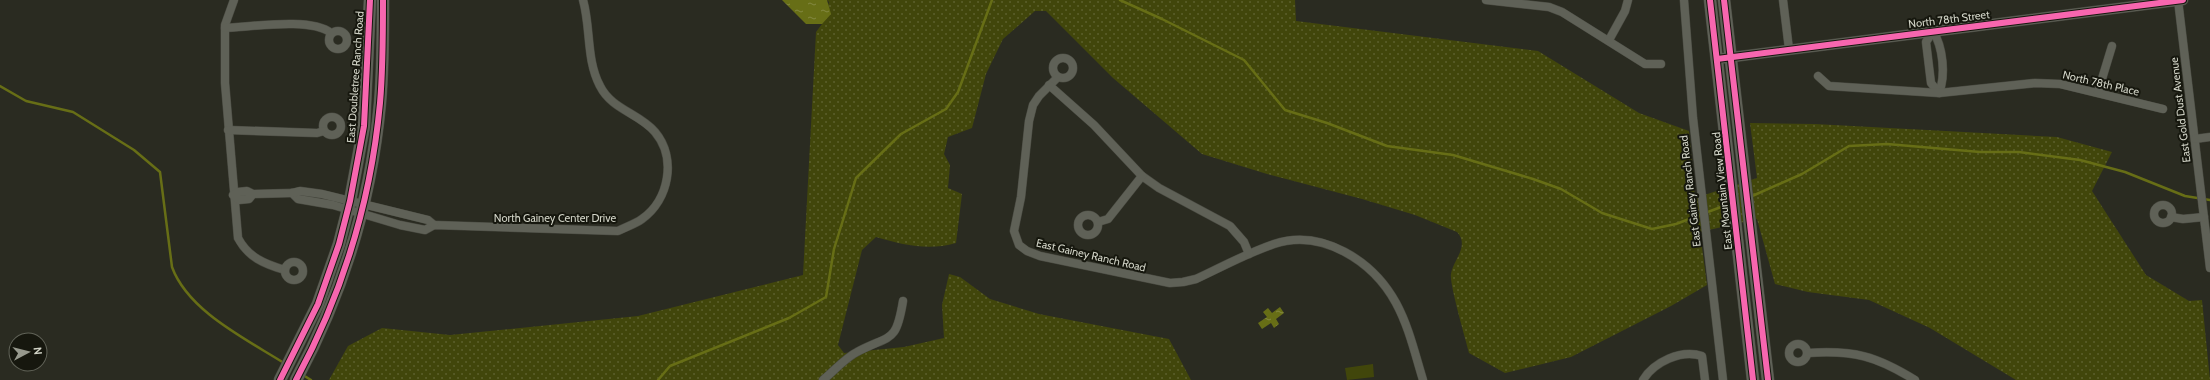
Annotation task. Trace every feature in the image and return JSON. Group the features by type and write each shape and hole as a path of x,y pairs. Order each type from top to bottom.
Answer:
{"main road":[{"name":"East Doubletree Ranch Road","path":"280,380 299,345 325,288 349,205 364,126 370,0"},
{"path":"296,380 313,349 347,267 363,209 373,160 379,108 383,0"},
{"name":"East Mountain View Road","path":"1710,0 1754,380"},
{"name":"East Mountain View Road","path":"1724,0 1768,380"}],"street":[{"path":"234,0 225,28 225,83 233,195 238,238 243,248 252,257 285,270"},
{"name":"North Gainey Center Drive","path":"363,209 400,226 425,230 434,226 618,231 643,218 656,205 662,194 668,172 668,163 664,148 656,133 648,125 612,102 600,86 592,63 583,0"},
{"path":"1486,0 1549,7 1562,12 1609,40 1645,64 1661,64"},
{"path":"1609,40 1625,11 1628,0"},
{"name":"East Gainey Ranch Road","path":"1684,0 1693,118 1708,241 1722,380"},
{"path":"1783,0 1789,49"},
{"name":"North 78th Street","path":"1717,59 2180,0"},
{"name":"East Gold Dust Avenue","path":"2180,0 2210,268"},
{"path":"225,28 320,26 332,34"},
{"path":"1933,31 1938,40 1944,82 1939,93 1931,83 1926,42 1933,31"},
{"path":"2098,92 2112,46"},
{"name":"North 78th Place","path":"1818,76 1830,86 1939,93 2035,83 2060,84 2163,109"},
{"name":"East Gainey Ranch Road","path":"1058,77 1033,106 1029,121 1020,197 1014,231 1020,245 1027,251 1040,256 1170,282 1183,282 1196,278 1275,244 1308,241 1328,245 1356,258 1379,279 1395,302 1404,320 1423,380"},
{"path":"1049,86 1094,125 1142,176 1159,188 1230,226 1244,242 1249,254"},
{"path":"228,130 317,133 324,131"},
{"path":"2195,139 2210,137"},
{"path":"1098,222 1108,219 1142,176"},
{"name":"North Gainey Center Drive","path":"233,195 238,192 247,191 253,194 292,193 300,191 322,194 363,209 428,220 434,226"},
{"path":"2171,217 2183,219 2204,215"},
{"path":"823,380 856,352 889,338 899,324 903,301"},
{"path":"1808,353 1854,353 1890,365 1915,380"},
{"path":"1643,380 1659,364 1686,354 1702,356 1705,380"}],"shaded area":[{"path":"827,0 1295,0 1296,21 1538,51 1639,113 1689,131 1695,198 1757,178 1750,123 1815,124 2057,137 2112,152 2092,191 2146,275 2189,301 2202,300 2210,380 2016,380 1930,328 1869,300 1808,292 1775,284 1757,219 1700,232 1707,285 1671,306 1571,357 1505,373 1469,353 1451,279 1452,269 1460,253 1462,242 1461,237 1457,232 1415,215 1362,199 1267,174 1202,154 1113,78 1046,11 1035,11 1003,39 986,74 972,128 948,137 944,154 950,165 948,188 962,194 956,243 936,247 926,247 876,237 862,250 838,345 844,353 904,347 944,338 942,305 949,274 960,277 990,299 1039,314 1169,339 1191,380 329,380 348,346 382,328 450,335 638,316 803,275 816,32 822,24 829,2"},
{"path":"1373,364 1374,377 1347,380 1345,368"}],"water":[{"path":"782,0 827,0 831,14 822,24 806,24"},
{"path":"1280,307 1284,313 1276,319 1279,324 1274,328 1271,323 1262,329 1258,323 1267,317 1263,312 1268,308 1272,313"}],"waterway":[{"path":"658,380 670,366 789,318 826,297 834,249 856,178 901,134 946,109 958,92 992,0"},
{"path":"1120,0 1244,60 1285,110 1327,123 1387,146 1453,155 1533,179 1561,189 1602,213 1652,229 1676,224 1729,204"},
{"path":"0,86 26,101 73,112 134,150 160,172 172,267 180,283 204,310 236,334 284,363"},
{"path":"1750,197 1802,174 1849,146 1887,144 1980,152 2019,152 2080,160 2125,172 2185,196 2210,200"},
{"path":"303,375 311,380"}],"cycle path":[{"path":"280,380 318,304 339,244 350,201 364,126 370,0"},
{"path":"296,380 328,314 341,280 362,211 370,175 380,103 383,0"},
{"path":"1710,0 1753,380"},
{"path":"1724,0 1768,380"},
{"path":"1717,59 2183,0"}]}
